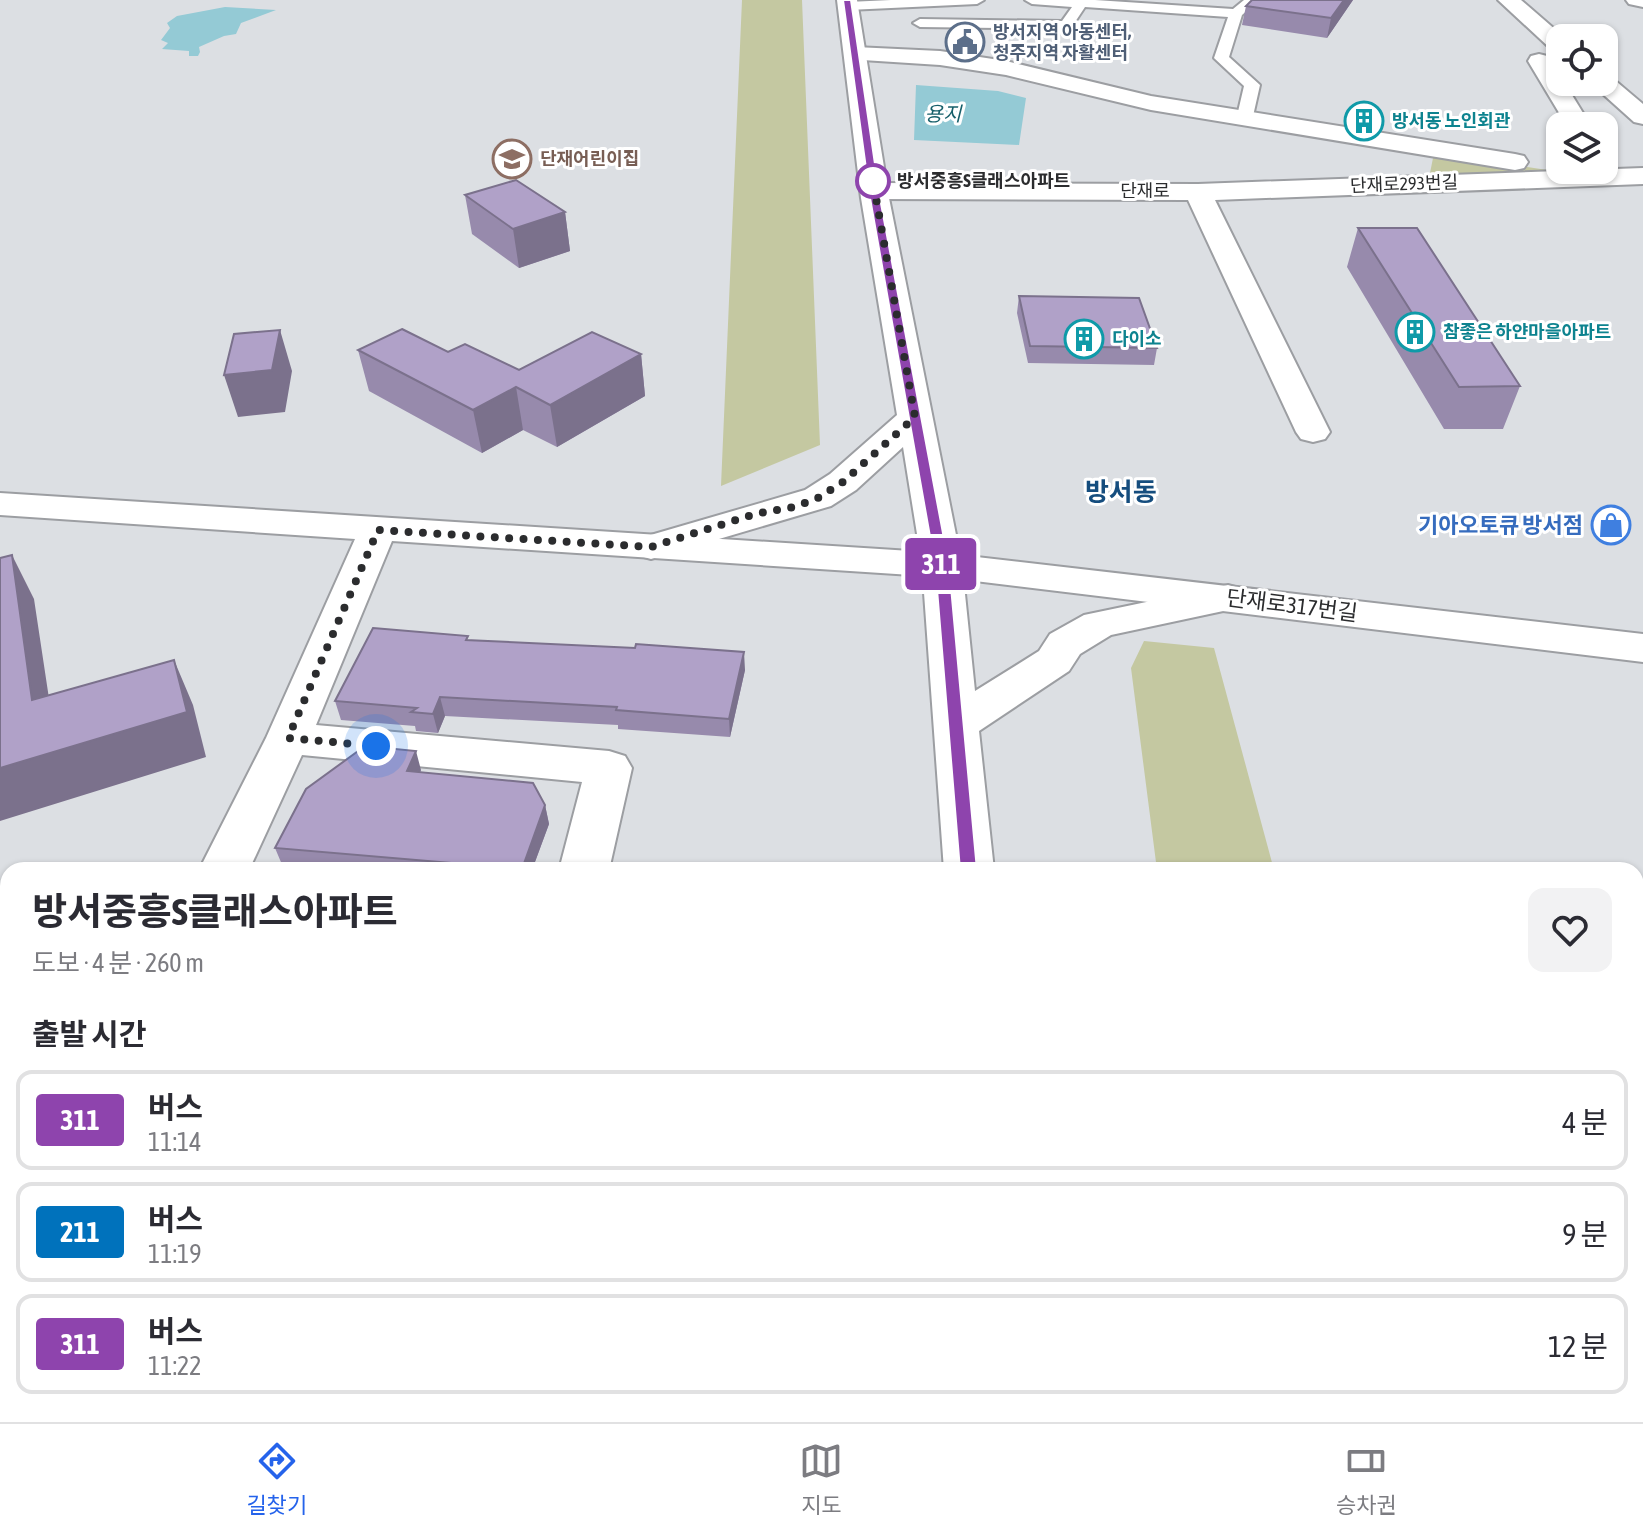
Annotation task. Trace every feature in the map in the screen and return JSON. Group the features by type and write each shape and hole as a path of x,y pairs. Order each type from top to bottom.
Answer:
{"street":[{"path":"1508,0 1546,33"},
{"path":"1636,0 1643,1"},
{"path":"848,3 874,191 942,565 968,862"},
{"name":"단재로293번길","path":"855,54 940,58 1006,68 1151,103 1546,167"},
{"path":"1539,61 1570,112"},
{"path":"1618,95 1643,117"},
{"name":"단재로293번길","path":"1618,174 1643,176"},
{"name":"단재로293번길","path":"1198,192 1546,176"},
{"name":"단재로","path":"874,191 1198,192 1313,432"},
{"path":"651,547 818,498 843,482 915,417"},
{"name":"단재로317번길","path":"0,504 942,565 1643,648"},
{"path":"228,862 288,738 378,530"},
{"path":"955,725 1054,661 1065,644 1092,627 1228,598"},
{"path":"288,738 609,768 586,862"}],"lane":[{"path":"848,3 977,0"},
{"path":"1032,0 1148,4 1236,13"},
{"path":"1245,116 1252,85 1221,58 1236,13 1252,0"},
{"path":"920,23 1066,25 1089,3"}],"green space":[{"path":"742,0 802,0 820,445 721,486"},
{"path":"1434,153 1546,170 1546,175 1429,178"},
{"path":"1144,641 1214,648 1272,862 1156,862 1131,668"}],"water":[{"path":"225,7 276,10 241,23 236,34 199,47 198,56 189,56 189,51 162,49 168,43 161,40 170,28 167,23 177,16"},
{"name":"용지","path":"916,85 998,91 1026,98 1019,145 914,140"}],"building":[{"path":"1252,0 1344,0 1331,18 1246,6"},
{"path":"516,180 565,212 513,229 465,195"},
{"path":"1358,228 1417,228 1520,386 1459,387"},
{"name":"다이소","path":"1019,296 1139,298 1157,348 1030,346"},
{"path":"402,329 448,352 465,344 519,370 592,332 641,354 550,405 516,387 473,410 358,350"},
{"path":"280,330 272,370 224,375 234,334"},
{"path":"12,555 32,700 174,660 187,712 0,768 0,558"},
{"path":"373,628 468,636 466,640 635,648 636,644 744,652 729,719 616,710 617,707 440,697 433,714 411,712 417,708 335,701"},
{"path":"365,746 416,751 407,771 533,783 545,805 525,862 440,862 275,848 306,789"}],"bus line":[{"name":"311","path":"847,0 875,198 942,565 968,862"}],"place":[{"name":"방서지역 아동센터, 청주지역 자활센터","path":"965,42"},
{"name":"방서동 노인회관","path":"1364,121"},
{"name":"단재어린이집","path":"512,159"},
{"name":"방서중흥S클래스아파트","path":"873,181"},
{"name":"참좋은 하얀마을아파트","path":"1415,332"},
{"name":"다이소","path":"1084,339"},
{"name":"기아오토큐 방서점","path":"1611,525"}],"district":[{"name":"방서동","path":"1121,492"}],"route":[{"path":"376,746 288,738 378,530 651,547 818,498 843,482 915,417 873,181"}]}
